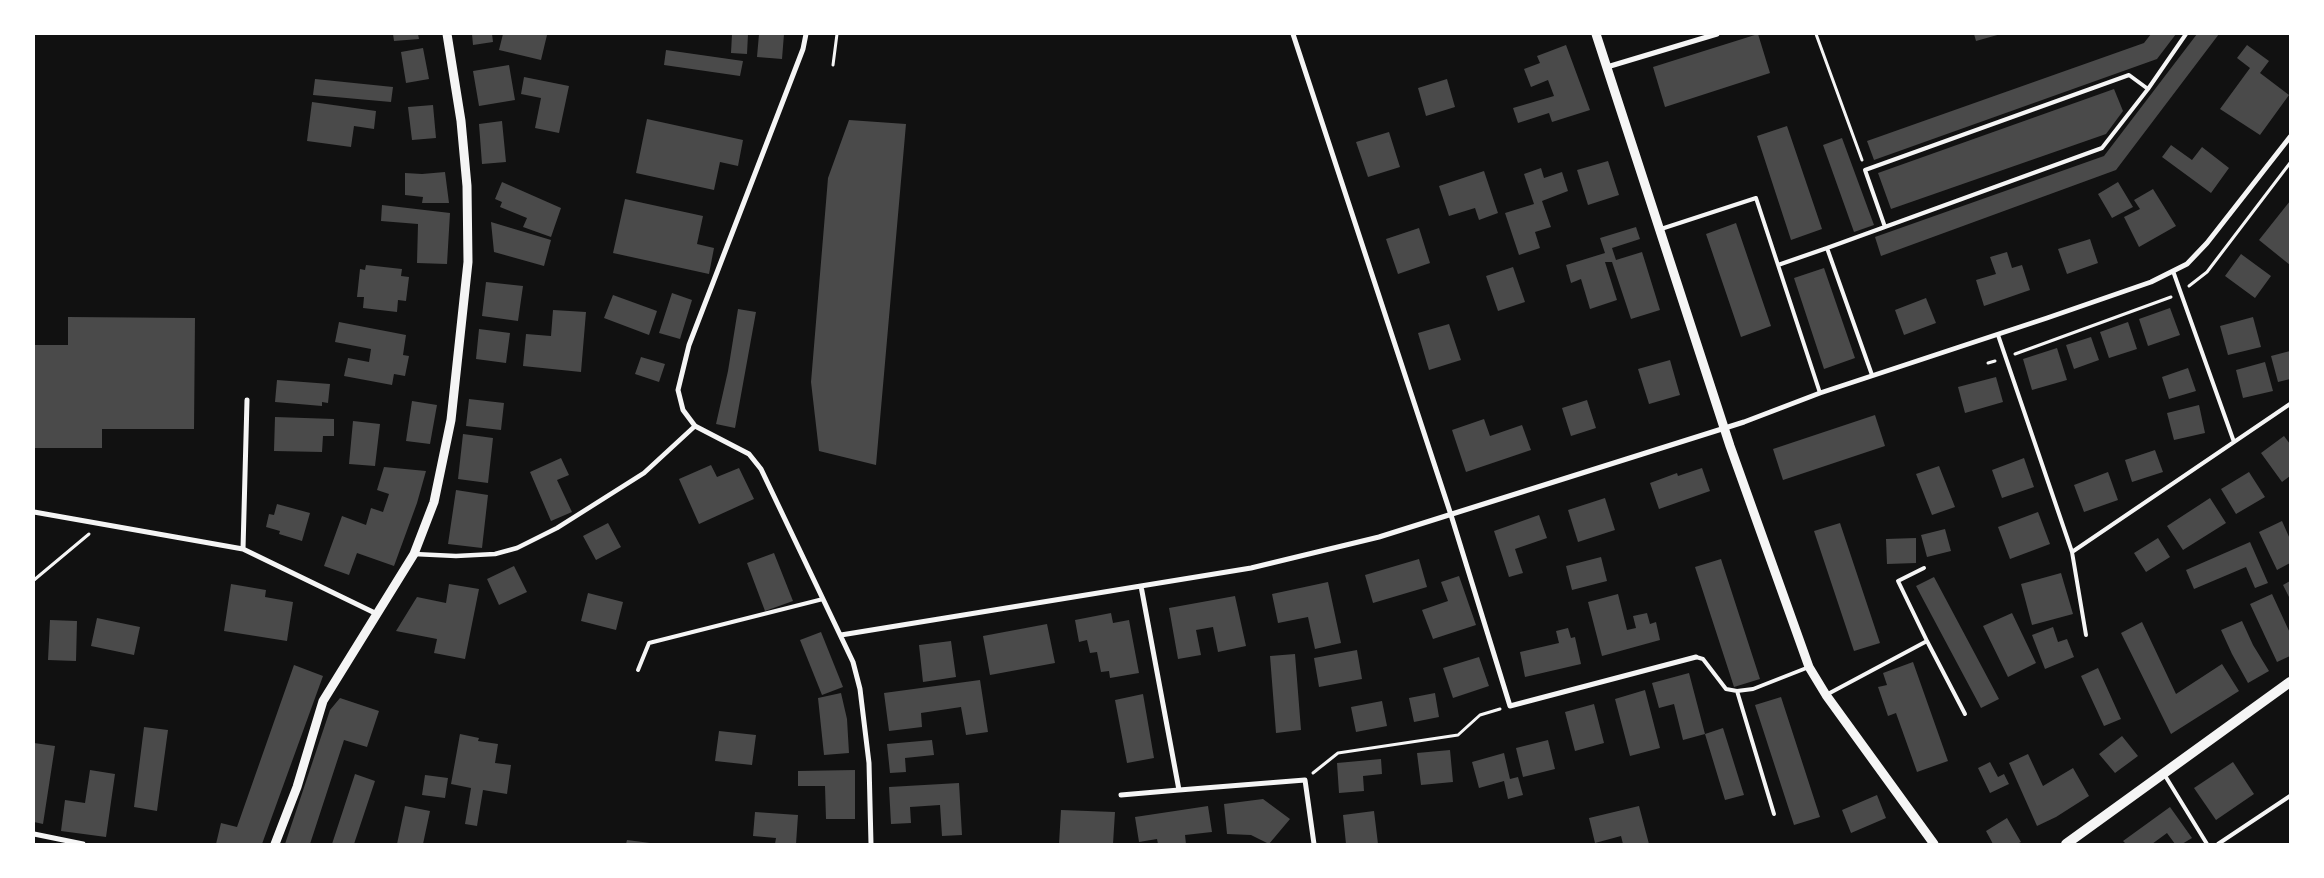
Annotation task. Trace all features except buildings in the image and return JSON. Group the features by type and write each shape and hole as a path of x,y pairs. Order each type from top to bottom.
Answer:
{"main road":[{"path":"2066,844 2290,682"}],"street":[{"path":"275,844 296,787 323,701 414,554 434,502 452,420 468,262 467,186 461,121 447,34"},
{"path":"806,34 803,49 689,346 678,390 683,410 695,426 749,454 761,469 853,662 861,696 869,763 871,844"},
{"path":"1293,34 1451,515 1510,706 1696,657"},
{"path":"1596,34 1724,428 1809,667 1826,695 1934,844"},
{"path":"1607,67 1717,34"},
{"path":"841,635 1251,568 1379,537 1724,428 1820,393 2151,282 2187,264 2207,243 2290,137"},
{"path":"243,549 247,400"},
{"path":"414,554 456,556 495,554 517,548 557,528 644,473 695,426"},
{"path":"34,512 243,549 377,614"},
{"path":"1141,586 1178,790"},
{"path":"1121,795 1305,780 1314,844"},
{"path":"34,834 83,844"}],"lane":[{"path":"1778,265 2102,148 2186,34"},
{"path":"1885,227 1866,170 2129,75 2148,88"},
{"path":"1660,230 1756,198 1820,393"},
{"path":"1827,248 1872,376"},
{"path":"2173,271 2234,442"},
{"path":"1998,334 2072,552 2086,635"},
{"path":"2072,552 2290,404"},
{"path":"1924,568 1898,581 1965,714"},
{"path":"638,670 649,643 823,599"},
{"path":"1826,695 1927,641"},
{"path":"1696,657 1703,659 1726,689 1737,691 1753,688 1809,667"},
{"path":"1737,691 1774,814"},
{"path":"2164,774 2207,844"},
{"path":"2218,844 2290,796"}],"path":[{"path":"832,65 838,34"},
{"path":"1816,34 1866,170"},
{"path":"1988,363 2141,309 2180,292 2206,272 2290,163"},
{"path":"34,580 102,524"},
{"path":"1305,780 1338,753 1458,735 1480,715 1510,706"}]}
